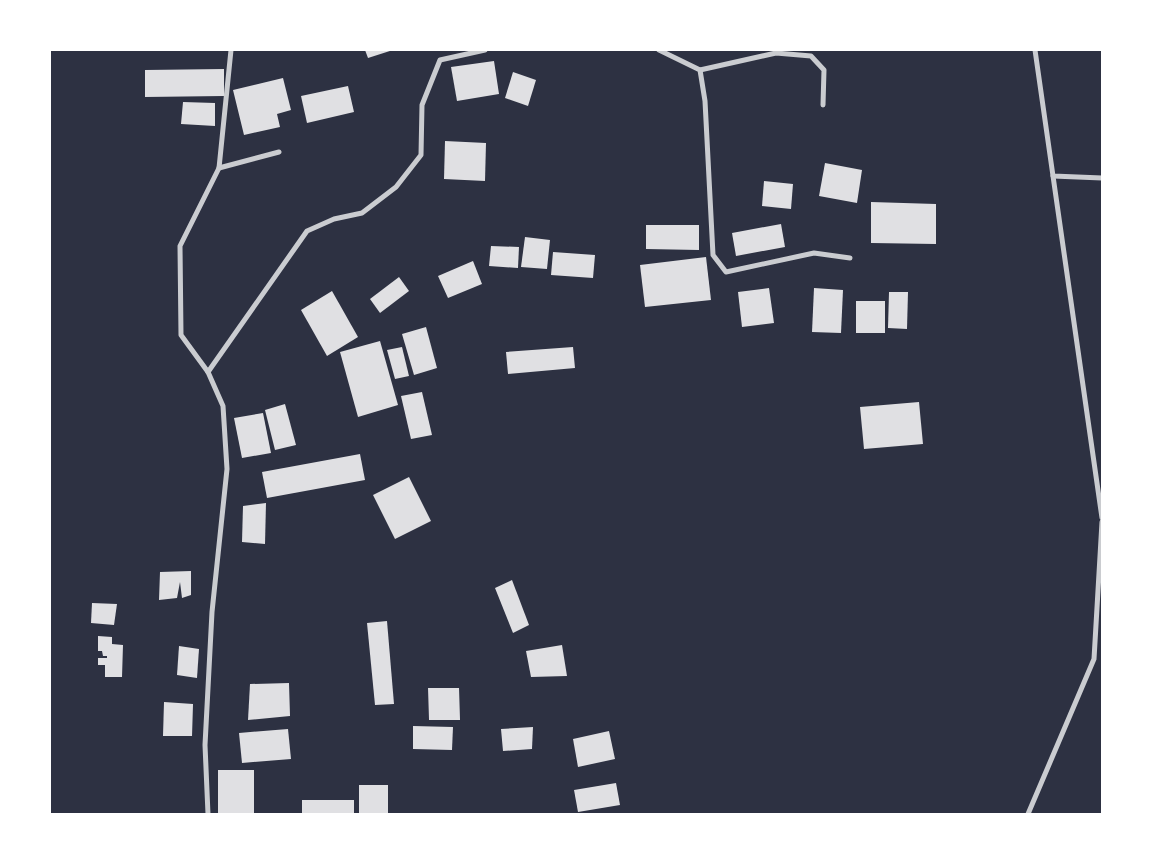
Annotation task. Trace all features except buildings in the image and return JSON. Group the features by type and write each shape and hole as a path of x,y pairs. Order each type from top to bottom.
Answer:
{"street":[{"path":"208,814 205,745 212,612 227,470 223,406 208,372 181,335 180,246 219,168 231,50"},
{"path":"208,372 307,232 334,219 362,213 396,186 421,155 422,105 440,60 485,50"},
{"path":"658,50 700,70 776,52 811,56 824,70 823,105"},
{"path":"1035,50 1102,518"},
{"path":"700,70 705,101 713,255 726,272 814,253 850,258"},
{"path":"219,168 279,152"},
{"path":"1053,176 1102,178"},
{"path":"1028,814 1094,659 1102,522"}]}
